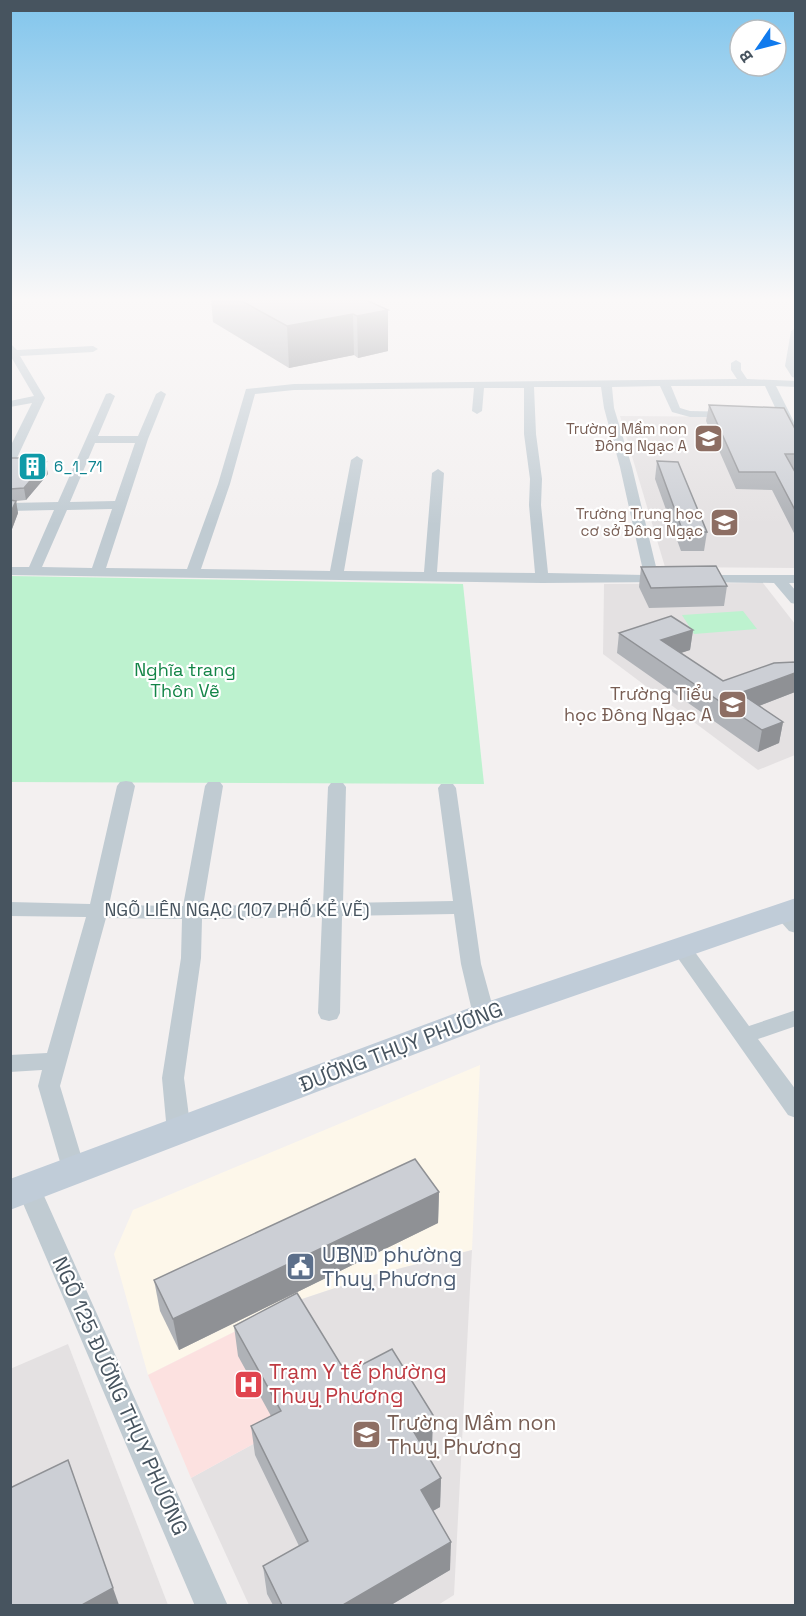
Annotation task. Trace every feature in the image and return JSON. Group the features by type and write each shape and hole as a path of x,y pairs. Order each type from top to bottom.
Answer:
{"main road":[{"name":"ĐƯỜNG THỤY PHƯƠNG","path":"19,1191 74,1173 484,1015 682,949 791,916"}],"street":[{"path":"25,374 40,399"},
{"path":"739,374 744,382"},
{"path":"192,574 220,501 238,442 250,391 294,387 744,382 795,384"},
{"path":"664,383 676,410 690,414 748,414"},
{"path":"769,383 778,414 795,439"},
{"path":"606,384 609,408 626,467 652,579"},
{"path":"477,411 479,385"},
{"path":"529,385 530,434 536,479 535,505 542,579"},
{"path":"98,570 142,439 162,394"},
{"path":"34,571 111,396"},
{"path":"10,404 40,399"},
{"path":"10,460 40,399"},
{"path":"91,440 142,439"},
{"path":"336,576 357,460"},
{"path":"430,577 438,473"},
{"path":"10,507 120,505"},
{"path":"10,571 98,570 192,574 542,579 795,579"},
{"path":"778,579 795,600"},
{"path":"74,1173 49,1086 98,911 126,786"},
{"path":"179,1132 173,1078 191,958 192,913 214,786"},
{"path":"328,1013 334,910 337,788"},
{"path":"447,788 471,964 484,1015"},
{"name":"NGÕ LIÊN NGẠC (107 PHỐ KẺ VẼ)","path":"10,909 192,913 464,907"},
{"path":"682,949 795,1109"},
{"path":"743,1036 795,1018"},
{"path":"10,1064 56,1061"},
{"name":"NGÕ 125 ĐƯỜNG THỤY PHƯƠNG","path":"19,1191 212,1605"}],"shaded area":[{"path":"620,416 778,417 795,452 795,568 665,567"},
{"name":"Trường Tiểu học Đông Ngạc A","path":"763,583 795,624 795,755 758,770 603,654 604,584"},
{"path":"480,1065 472,1250 374,1275 296,1301 148,1375 114,1254 133,1210"},
{"name":"Trường Mầm non Thuỵ Phương","path":"472,1250 454,1595 438,1605 249,1605 191,1478 348,1392 296,1301 374,1275"},
{"name":"Trạm Y tế phường Thuỵ Phương","path":"296,1301 348,1392 191,1478 148,1375"},
{"path":"68,1344 168,1605 11,1605 10,1369"}],"green space":[{"name":"Nghĩa trang Thôn Vẽ","path":"11,576 463,584 484,784 11,782"},
{"path":"743,611 757,629 694,634 682,615"}],"building":[{"path":"709,405 784,408 795,429 795,454 785,454 795,472 795,510 775,472 739,472"},
{"path":"10,458 44,458 41,462 46,462 24,488 10,489"},
{"path":"657,461 678,462 707,532 683,532"},
{"path":"10,500 16,501 10,514"},
{"path":"716,566 727,586 651,588 641,567"},
{"path":"671,616 693,630 661,640 723,681 774,663 795,662 795,673 740,693 783,722 762,730 619,633"},
{"path":"415,1159 439,1192 173,1319 154,1280"},
{"path":"297,1293 346,1373 392,1349 433,1415 411,1427 441,1478 421,1490 451,1542 343,1605 282,1605 263,1566 308,1541 251,1426 281,1411 234,1326"},
{"path":"68,1460 113,1588 82,1605 10,1605 10,1488"}],"place":[{"name":"Trường Mầm non Đông Ngạc A","path":"708,438"},
{"name":"6_1_71","path":"33,467"},
{"name":"Trường Trung học cơ sở Đông Ngạc","path":"724,523"},
{"name":"Trường Tiểu học Đông Ngạc A","path":"733,704"},
{"name":"UBND phường Thuỵ Phương","path":"301,1267"},
{"name":"Trạm Y tế phường Thuỵ Phương","path":"248,1384"},
{"name":"Trường Mầm non Thuỵ Phương","path":"366,1435"}]}
